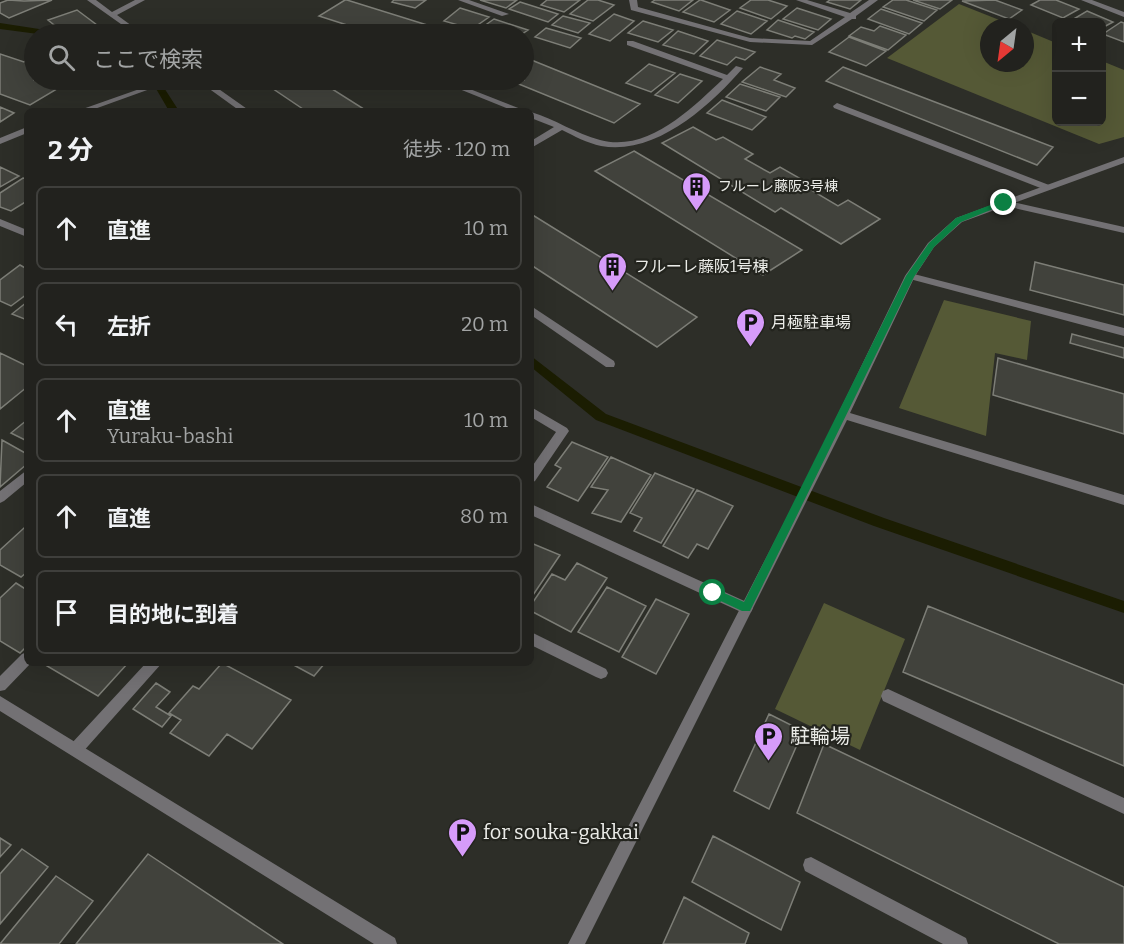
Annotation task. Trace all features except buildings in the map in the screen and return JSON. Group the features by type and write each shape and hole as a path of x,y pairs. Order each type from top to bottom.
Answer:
{"street":[{"path":"91,0 126,24"},
{"path":"113,14 141,0"},
{"path":"462,0 505,14"},
{"path":"633,0 634,8 750,40 812,43 853,17 874,0"},
{"path":"800,0 853,17"},
{"path":"1085,0 1124,15"},
{"path":"630,43 729,78"},
{"path":"534,116 602,144 631,143 656,136 680,122 739,68"},
{"path":"90,108 141,90"},
{"path":"216,90 242,108"},
{"path":"467,90 514,108"},
{"path":"837,106 1046,187"},
{"path":"534,143 561,127"},
{"path":"0,141 24,131"},
{"path":"576,944 815,474 910,276 931,245 959,220 1124,160"},
{"path":"1004,203 1124,231"},
{"path":"0,222 24,233"},
{"path":"910,276 1124,332"},
{"path":"534,312 610,364"},
{"path":"534,413 563,431 534,474"},
{"path":"844,415 1124,500"},
{"path":"0,498 24,478"},
{"path":"534,510 746,608"},
{"path":"534,640 601,673"},
{"path":"0,685 24,661"},
{"path":"76,749 152,666"},
{"path":"888,696 1124,806"},
{"path":"0,703 389,944"},
{"path":"811,865 960,944"}],"green space":[{"path":"959,4 994,18 980,18 980,72 1034,72 1034,34 1052,41 1052,125 887,58"},
{"path":"1106,63 1124,70 1124,137 1099,144 1055,126 1106,126"},
{"path":"944,300 1031,321 1027,360 995,353 986,436 899,408"},
{"path":"824,603 905,639 860,750 775,709"}],"waterway":[{"path":"0,26 24,30"},
{"path":"161,90 172,108"},
{"path":"534,362 601,417 879,522 1124,607"}],"place":[{"name":"フルーレ藤阪3号棟","path":"697,212"},
{"name":"フルーレ藤阪1号棟","path":"613,292"},
{"name":"月極駐車場","path":"750,348"},
{"name":"駐輪場","path":"769,762"},
{"name":"for souka-gakkai","path":"462,858"}],"route":[{"path":"713,593 746,608 815,474 910,276 931,245 959,220 1004,203"}]}
